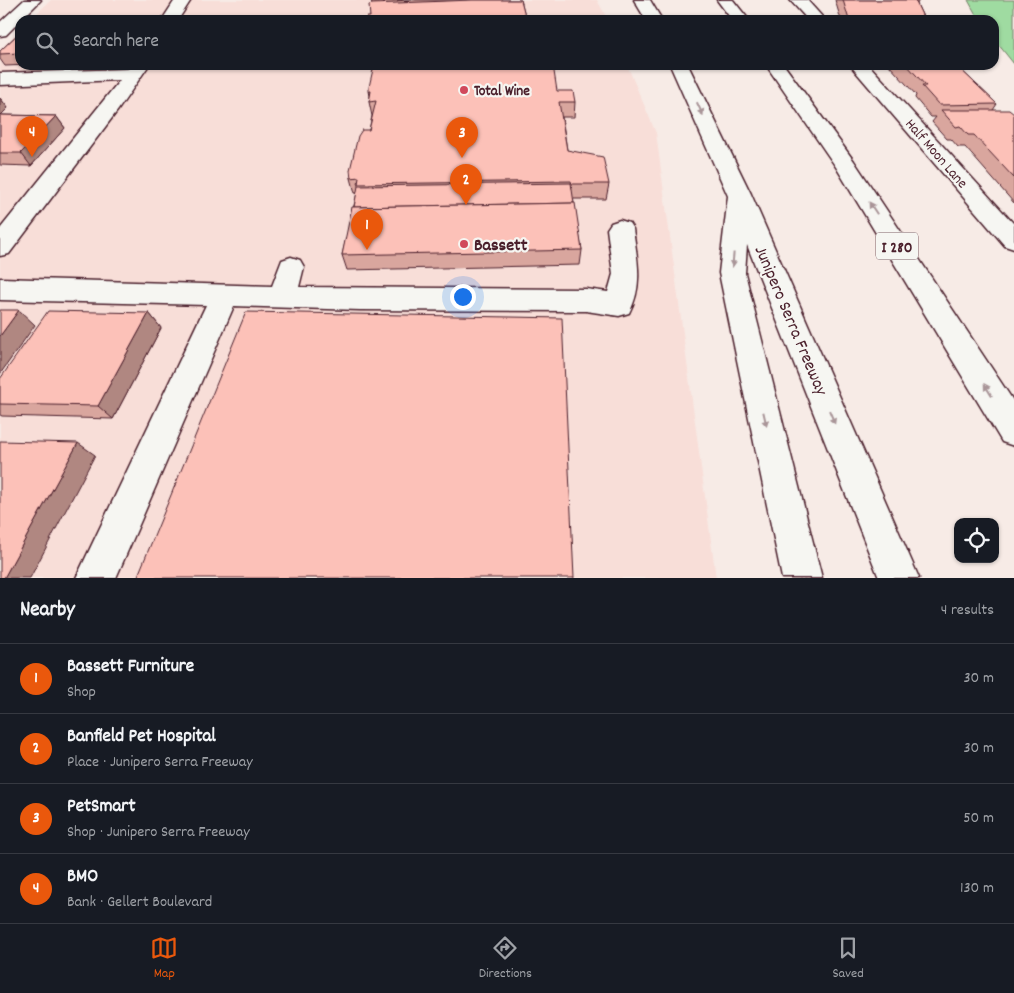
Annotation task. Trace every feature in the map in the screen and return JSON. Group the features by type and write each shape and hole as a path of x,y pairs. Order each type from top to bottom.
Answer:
{"main road":[{"path":"17,15 33,0"},
{"path":"173,15 183,0"},
{"path":"642,0 651,15"},
{"path":"724,0 737,15"},
{"path":"798,0 812,15"},
{"path":"0,31 15,17"},
{"path":"0,79 116,74 137,70"},
{"path":"0,247 137,70"},
{"name":"Junipero Serra Freeway","path":"681,70 740,194 899,578"},
{"name":"I 280","path":"779,70 846,166 1014,431"},
{"name":"Half Moon Lane","path":"863,70 1014,240"},
{"path":"740,194 732,273 802,578"},
{"path":"0,289 224,294 370,300 586,300 619,305 626,274 620,229"},
{"path":"282,297 291,267"},
{"path":"96,578 224,294"}],"shaded area":[{"path":"51,0 597,0 605,15 35,15"},
{"path":"15,35 15,70 629,70 656,133 716,578 0,578 0,49"}],"green space":[{"path":"968,0 1014,0 1014,64 999,45 999,15 976,15"}],"building":[{"path":"372,0 412,0 371,2"},
{"path":"521,0 525,15 370,15 369,5"},
{"path":"843,0 915,0 922,15 848,15"},
{"path":"15,37 15,53 0,54 0,51"},
{"path":"373,70 554,70 557,91 573,91 575,102 559,102 567,150 603,157 609,184 572,184 571,181 358,184 359,177 351,178 350,170 358,136 362,130 369,130 376,101 369,102 371,91 369,91"},
{"path":"912,70 961,70 997,104 939,105 922,86 926,86"},
{"path":"941,110 1009,110 1014,114 1014,178 974,135 968,135 960,126 956,127"},
{"path":"0,115 56,116 21,153 0,153"},
{"path":"571,183 574,203 354,207 358,186"},
{"name":"Bassett","path":"575,203 582,250 342,255 352,207"},
{"path":"0,310 19,310 0,336"},
{"path":"48,311 149,313 98,406 0,404 0,379"},
{"path":"246,312 562,318 574,578 137,578"},
{"path":"0,441 78,443 4,578 0,578"}],"place":[{"name":"Total Wine","path":"464,90"},
{"name":"BMO","path":"32,157"},
{"name":"PetSmart","path":"462,158"},
{"name":"Banfield Pet Hospital","path":"466,205"},
{"name":"Bassett","path":"464,244"},
{"name":"Bassett Furniture","path":"367,250"}]}
